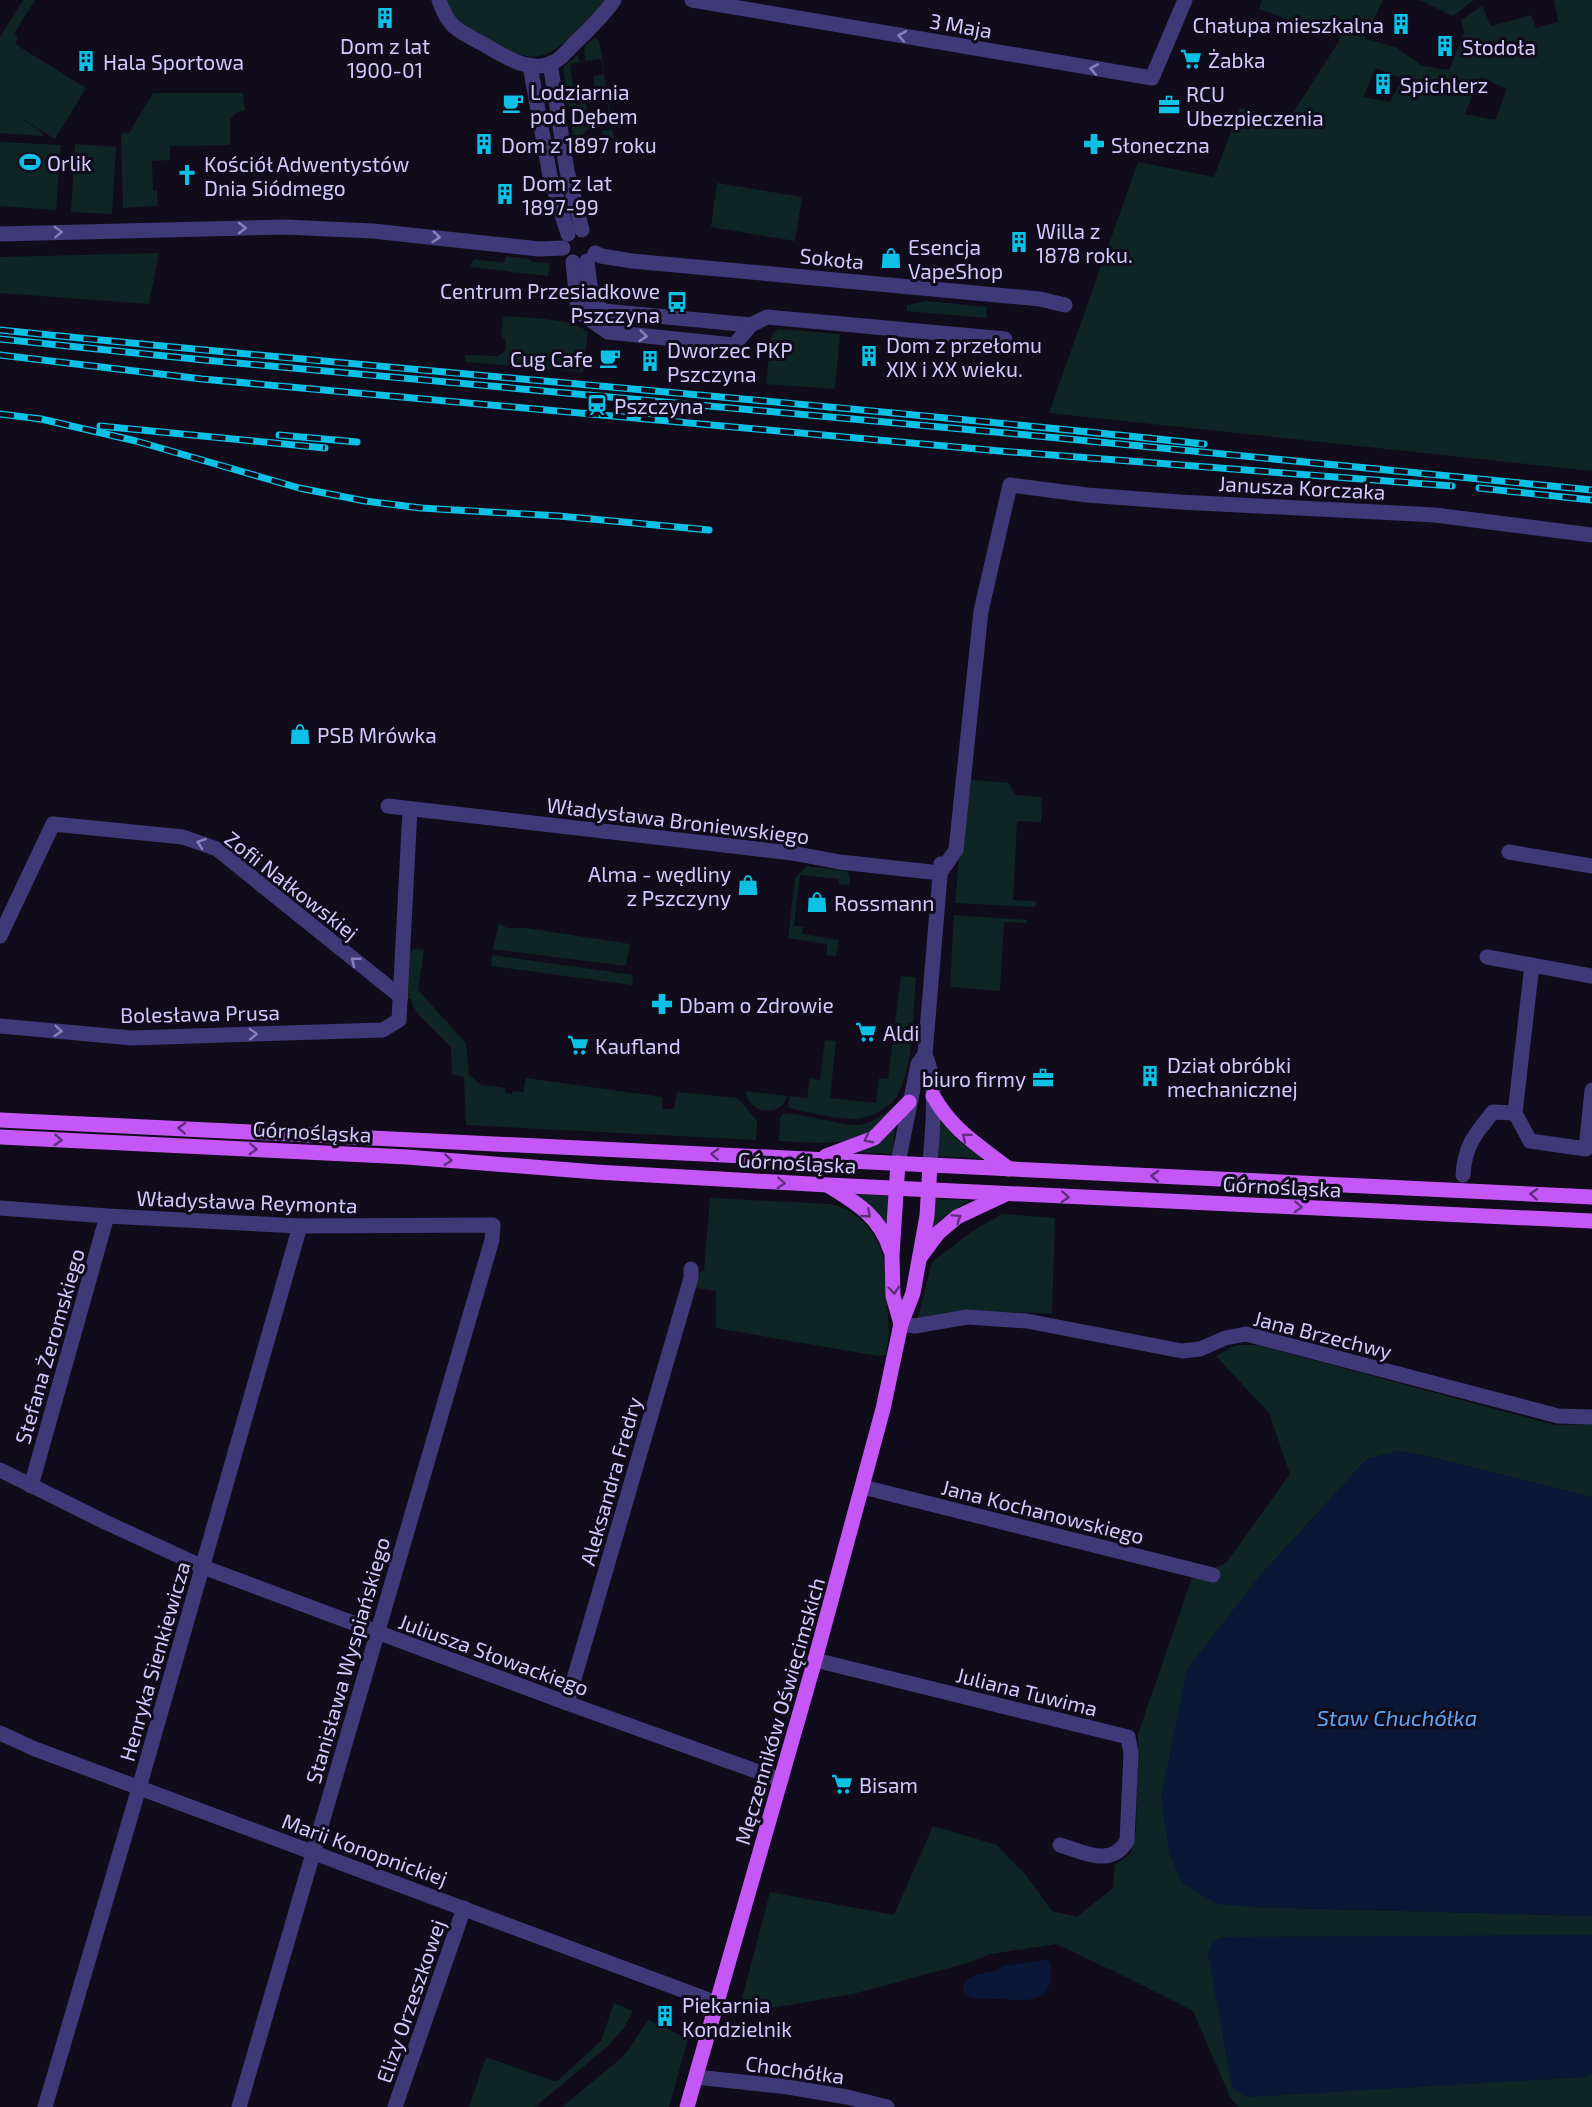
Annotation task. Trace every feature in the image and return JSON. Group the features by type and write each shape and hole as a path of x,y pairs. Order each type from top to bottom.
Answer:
{"main road":[{"path":"933,1096 945,1116 965,1137 1009,1168"},
{"path":"815,1159 874,1138 909,1101"},
{"name":"Górnośląska","path":"0,1120 1592,1197"},
{"name":"Górnośląska","path":"0,1137 407,1157 596,1172 828,1185 1592,1221"},
{"name":"Męczenników Oświęcimskich","path":"898,1164 892,1255 893,1296 901,1324"},
{"name":"Męczenników Oświęcimskich","path":"687,2107 863,1487 901,1324 913,1293 927,1216 930,1165"},
{"path":"828,1185 872,1217 886,1238 892,1255"},
{"path":"919,1258 938,1233 957,1216 1006,1194"}],"street":[{"path":"439,0 447,21 455,29 515,62 530,66 541,66 560,58 614,0"},
{"name":"3 Maja","path":"692,0 1152,78 1185,0"},
{"path":"551,63 567,171 571,237 566,256 585,259"},
{"path":"530,66 550,176 571,237"},
{"path":"0,234 285,227 373,231 539,249 571,237 591,234 596,243 585,259 578,311 609,332 734,345 751,325 767,317 1005,339"},
{"path":"585,259 592,303 604,312 751,325"},
{"name":"Sokoła","path":"585,259 632,261 1029,298 1065,305"},
{"name":"Janusza Korczaka","path":"940,867 956,850 981,611 1010,485 1087,495 1180,502 1435,515 1592,536"},
{"name":"Władysława Broniewskiego","path":"388,806 792,853 840,862 940,867"},
{"path":"401,997 410,809"},
{"name":"Zofii Nałkowskiej","path":"0,936 53,824 183,837 217,849 401,997"},
{"path":"1509,852 1592,866"},
{"name":"Męczenników Oświęcimskich","path":"930,1165 933,1096 930,1066 925,1054 940,867"},
{"path":"1487,957 1592,976"},
{"path":"1532,965 1515,1113 1530,1141 1586,1149 1592,1090"},
{"name":"Bolesława Prusa","path":"0,1026 132,1038 383,1030 399,1020 401,997"},
{"name":"Męczenników Oświęcimskich","path":"898,1164 918,1064 925,1054"},
{"path":"1463,1175 1464,1157 1474,1134 1493,1112 1515,1113"},
{"name":"Władysława Reymonta","path":"0,1208 300,1226 493,1225"},
{"name":"Stefana Żeromskiego","path":"31,1486 107,1216"},
{"name":"Stanisława Wyspiańskiego","path":"239,2107 492,1240 493,1225"},
{"name":"Henryka Sienkiewicza","path":"45,2107 300,1226"},
{"name":"Aleksandra Fredry","path":"567,1703 691,1278 691,1269"},
{"name":"Jana Brzechwy","path":"901,1324 915,1326 968,1317 1027,1321 1182,1351 1200,1349 1225,1338 1246,1334 1558,1416 1592,1417"},
{"name":"Juliusza Słowackiego","path":"0,1470 203,1567 781,1780"},
{"name":"Jana Kochanowskiego","path":"863,1487 1213,1575"},
{"name":"Juliana Tuwima","path":"815,1660 1128,1737 1131,1753 1127,1841 1123,1848 1109,1857 1101,1857 1060,1845"},
{"name":"Marii Konopnickiej","path":"0,1733 35,1749 717,2003"},
{"name":"Elizy Orzeszkowej","path":"395,2107 464,1908"},
{"name":"Chochółka","path":"696,2078 788,2087 847,2097 887,2107"}],"green space":[{"path":"23,0 35,0 14,34 18,37 15,44 86,88 55,139 18,116 44,134 42,136 0,133 0,37"},
{"path":"446,0 606,0 555,50 535,57 514,53 468,28 454,15"},
{"path":"1262,0 1383,0 1364,39 1396,47 1422,66 1449,70 1464,33 1461,20 1482,6 1491,26 1531,15 1536,28 1558,22 1554,0 1592,0 1592,471 1049,413 1138,162 1214,177 1240,108 1289,119 1341,38 1259,9","holes":["1376,68 1402,79 1390,102 1363,97","1480,77 1507,89 1495,120 1465,114"]},
{"path":"1419,0 1474,0 1453,16"},
{"path":"595,38 600,45 614,139 602,134 602,131 612,129 605,89 595,90 593,76 604,74 601,59 585,61 584,47"},
{"path":"577,55 580,62 570,64 576,105 586,104 587,110 577,112 580,127 590,127 581,136 573,135 563,68"},
{"path":"153,93 243,93 245,110 236,113 230,120 230,145 170,146 170,160 152,161 153,190 157,191 158,206 123,208 121,134 129,133"},
{"name":"Orlik","path":"0,142 61,145 56,210 0,206"},
{"path":"75,144 116,147 112,214 71,212"},
{"path":"717,183 802,197 795,241 711,227"},
{"path":"159,253 149,304 0,293 0,257"},
{"path":"506,256 529,259 532,262 550,263 548,276 470,267 474,259 504,263"},
{"path":"927,301 987,307 986,318 907,311 907,305"},
{"path":"503,317 537,318 573,324 582,328 588,333 583,372 465,362 465,355 498,356 505,351 506,341 501,335"},
{"path":"779,329 840,334 835,389 766,384 771,338"},
{"path":"966,779 1009,783 1015,795 1042,797 1041,822 1017,821 1013,900 1036,901 1035,907 955,903"},
{"path":"807,866 847,871 850,878 849,885 839,884 839,879 800,875 794,926 803,927 802,934 839,940 836,956 827,955 827,944 788,938 795,878"},
{"path":"954,915 1026,920 1028,923 1004,922 1000,991 950,987"},
{"path":"499,923 507,928 526,928 630,944 626,966 493,949"},
{"path":"415,949 424,950 418,990 466,1043 469,1075 481,1085 505,1088 505,1093 512,1094 513,1091 523,1092 526,1078 662,1097 662,1109 674,1109 677,1092 738,1098 757,1121 756,1140 466,1125 464,1077 452,1074 451,1047 418,1014 408,992 407,953"},
{"path":"492,955 633,975 632,985 491,966"},
{"path":"901,976 916,977 910,1054 903,1083 893,1101 878,1112 853,1119 829,1117 788,1108 790,1096 807,1098 810,1078 820,1080 825,1040 836,1041 830,1098 876,1103 879,1078 888,1079"},
{"path":"746,1091 787,1096 779,1108 765,1110 752,1105"},
{"path":"896,1103 888,1118 876,1129 862,1137 829,1143 779,1141 780,1118 783,1113 859,1125 877,1118"},
{"path":"941,1121 957,1140 985,1159 938,1156"},
{"path":"895,1126 893,1154 854,1152"},
{"path":"853,1194 889,1196 886,1228"},
{"path":"710,1198 831,1204 858,1217 877,1240 884,1260 889,1333 886,1355 878,1356 716,1328 716,1291 692,1287 698,1273 704,1271"},
{"path":"933,1199 968,1201 943,1217 932,1228"},
{"path":"1002,1214 1055,1218 1052,1314 1002,1312 918,1318 932,1262 971,1232"},
{"path":"1236,1345 1257,1345 1555,1425 1592,1424 1592,1497 1399,1451 1367,1459 1259,1577 1229,1617 1255,1907 1592,1916 1592,2107 1238,2107 1230,2097 1193,2011 1056,1944 991,1954 971,1962 853,1994 738,2014 770,1892 894,1915 933,1826 997,1845 1025,1874 1052,1911 1077,1917 1113,1888 1115,1865 1130,1854 1136,1832 1138,1734 1192,1578 1226,1563 1290,1474 1269,1413 1216,1356"},
{"path":"614,2003 633,2011 623,2029 608,2046 535,2107 469,2107 486,2057 556,2082 601,2041"},
{"path":"648,2020 688,2039 669,2107 562,2107 620,2059"}],"water":[{"name":"Staw Chuchółka","path":"1399,1451 1592,1497 1592,1916 1217,1904 1182,1883 1169,1852 1161,1798 1187,1669 1259,1577 1367,1459"},
{"path":"1592,1935 1592,2073 1586,2077 1247,2097 1232,2088 1208,1953 1213,1942 1221,1937"},
{"path":"1048,1959 1051,1968 1049,1987 1039,1997 1025,2000 981,1999 964,1993 963,1985 968,1978 994,1971 1003,1966"}],"railway":[{"path":"0,330 1204,444"},
{"path":"0,339 1592,490"},
{"path":"0,355 202,379 1000,451 1452,486"},
{"path":"0,414 41,419 136,441 299,488 365,501 421,508 559,516 709,530"},
{"path":"100,426 325,448"},
{"path":"279,435 357,442"},
{"path":"1479,488 1592,500"}],"place":[{"name":"Dom z lat 1900-01","path":"385,18"},
{"name":"Chałupa mieszkalna","path":"1401,24"},
{"name":"Stodoła","path":"1445,46"},
{"name":"Żabka","path":"1191,59"},
{"name":"Hala Sportowa","path":"86,61"},
{"name":"Spichlerz","path":"1383,84"},
{"name":"Lodziarnia pod Dębem","path":"513,103"},
{"name":"RCU Ubezpieczenia","path":"1169,105"},
{"name":"Dom z 1897 roku","path":"484,144"},
{"name":"Słoneczna","path":"1094,144"},
{"name":"Orlik","path":"30,162"},
{"name":"Kościół Adwentystów Dnia Siódmego","path":"187,175"},
{"name":"Dom z lat 1897-99","path":"505,194"},
{"name":"Willa z 1878 roku.","path":"1019,242"},
{"name":"Esencja VapeShop","path":"891,258"},
{"name":"Centrum Przesiadkowe Pszczyna","path":"677,302"},
{"name":"Dom z przełomu XIX i XX wieku.","path":"869,356"},
{"name":"Cug Cafe","path":"610,358"},
{"name":"Dworzec PKP Pszczyna","path":"650,361"},
{"name":"Pszczyna","path":"597,405"},
{"name":"PSB Mrówka","path":"300,734"},
{"name":"Alma - wędliny z Pszczyny","path":"748,885"},
{"name":"Rossmann","path":"817,902"},
{"name":"Dbam o Zdrowie","path":"662,1004"},
{"name":"Aldi","path":"866,1032"},
{"name":"Kaufland","path":"578,1045"},
{"name":"Dział obróbki mechanicznej","path":"1150,1076"},
{"name":"biuro firmy","path":"1043,1078"},
{"name":"Bisam","path":"842,1784"},
{"name":"Piekarnia Kondzielnik","path":"665,2016"}]}
